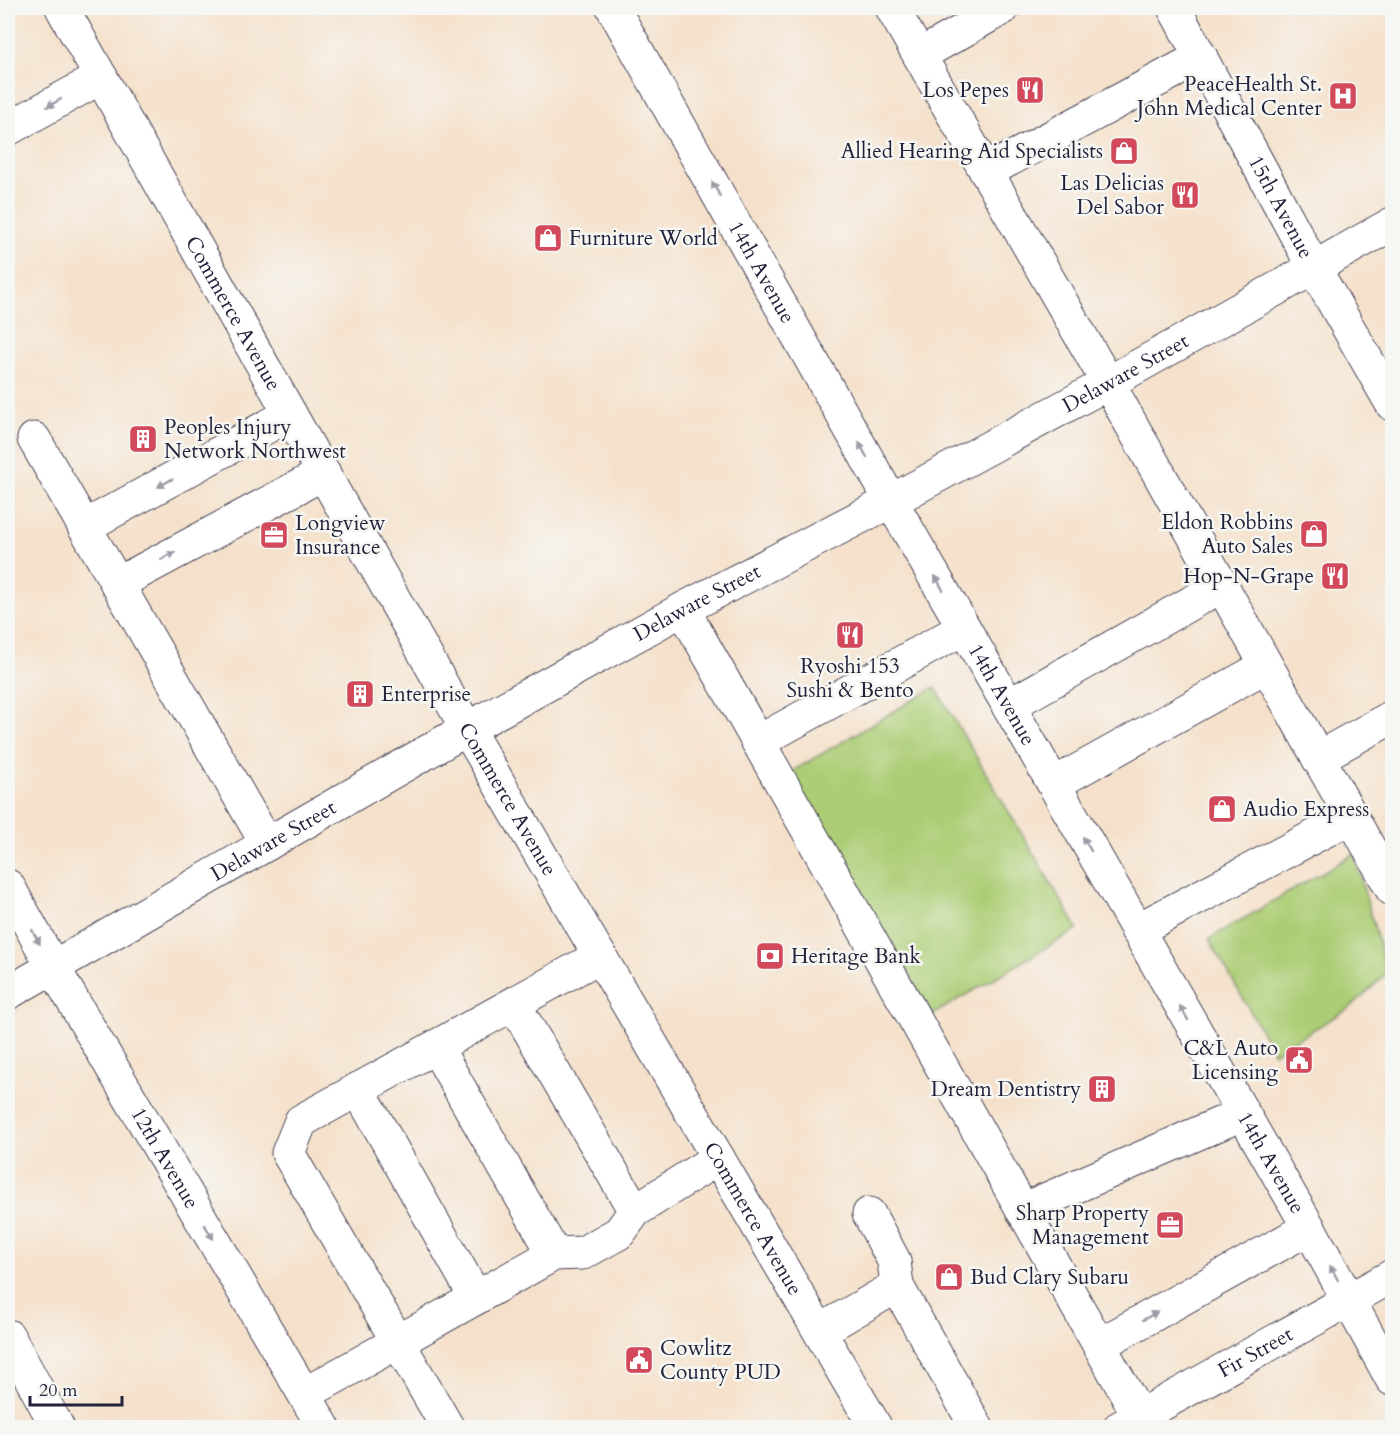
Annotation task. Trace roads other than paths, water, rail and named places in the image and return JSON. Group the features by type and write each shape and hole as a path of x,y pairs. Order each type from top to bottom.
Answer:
{"street":[{"name":"Commerce Avenue","path":"62,8 467,729 876,1428"},
{"name":"14th Avenue","path":"613,8 891,501 1309,1228 1392,1379"},
{"path":"892,8 1391,884"},
{"path":"920,55 1003,8"},
{"name":"15th Avenue","path":"1174,8 1314,268 1392,404"},
{"path":"986,172 1201,57"},
{"path":"8,129 101,77"},
{"name":"Delaware Street","path":"8,993 467,729 683,609 891,501 1108,384 1392,224"},
{"path":"84,527 290,414"},
{"path":"34,439 267,844"},
{"path":"117,584 324,473"},
{"path":"1008,706 1221,586"},
{"path":"683,609 1099,1345 1134,1424"},
{"path":"758,742 964,628"},
{"path":"1054,784 1266,666"},
{"path":"1318,758 1392,717"},
{"path":"1137,930 1351,817"},
{"name":"12th Avenue","path":"8,886 52,967 304,1394 320,1426"},
{"path":"448,1428 288,1153 301,1121 600,956"},
{"path":"514,1004 635,1211"},
{"path":"436,1047 554,1254"},
{"path":"358,1089 476,1298"},
{"path":"1022,1210 1242,1114"},
{"path":"304,1394 554,1254 582,1253 619,1233 635,1211 718,1158"},
{"path":"869,1214 894,1261 897,1286 977,1428"},
{"path":"1099,1345 1309,1228"},
{"name":"Fir Street","path":"1134,1424 1392,1276"},
{"path":"820,1331 897,1286"},
{"path":"8,1336 58,1428"}],"place":[{"name":"Los Pepes","path":"1030,90"},
{"name":"PeaceHealth St. John Medical Center","path":"1343,96"},
{"name":"Allied Hearing Aid Specialists","path":"1124,151"},
{"name":"Las Delicias Del Sabor","path":"1185,195"},
{"name":"Furniture World","path":"548,238"},
{"name":"Peoples Injury Network Northwest","path":"143,439"},
{"name":"Eldon Robbins Auto Sales","path":"1314,534"},
{"name":"Longview Insurance","path":"274,535"},
{"name":"Hop-N-Grape","path":"1335,576"},
{"name":"Ryoshi 153 Sushi & Bento","path":"850,635"},
{"name":"Enterprise","path":"360,694"},
{"name":"Audio Express","path":"1222,809"},
{"name":"Heritage Bank","path":"770,956"},
{"name":"C&L Auto Licensing","path":"1299,1060"},
{"name":"Dream Dentistry","path":"1102,1089"},
{"name":"Sharp Property Management","path":"1170,1225"},
{"name":"Bud Clary Subaru","path":"949,1277"},
{"name":"Cowlitz County PUD","path":"639,1360"}]}
